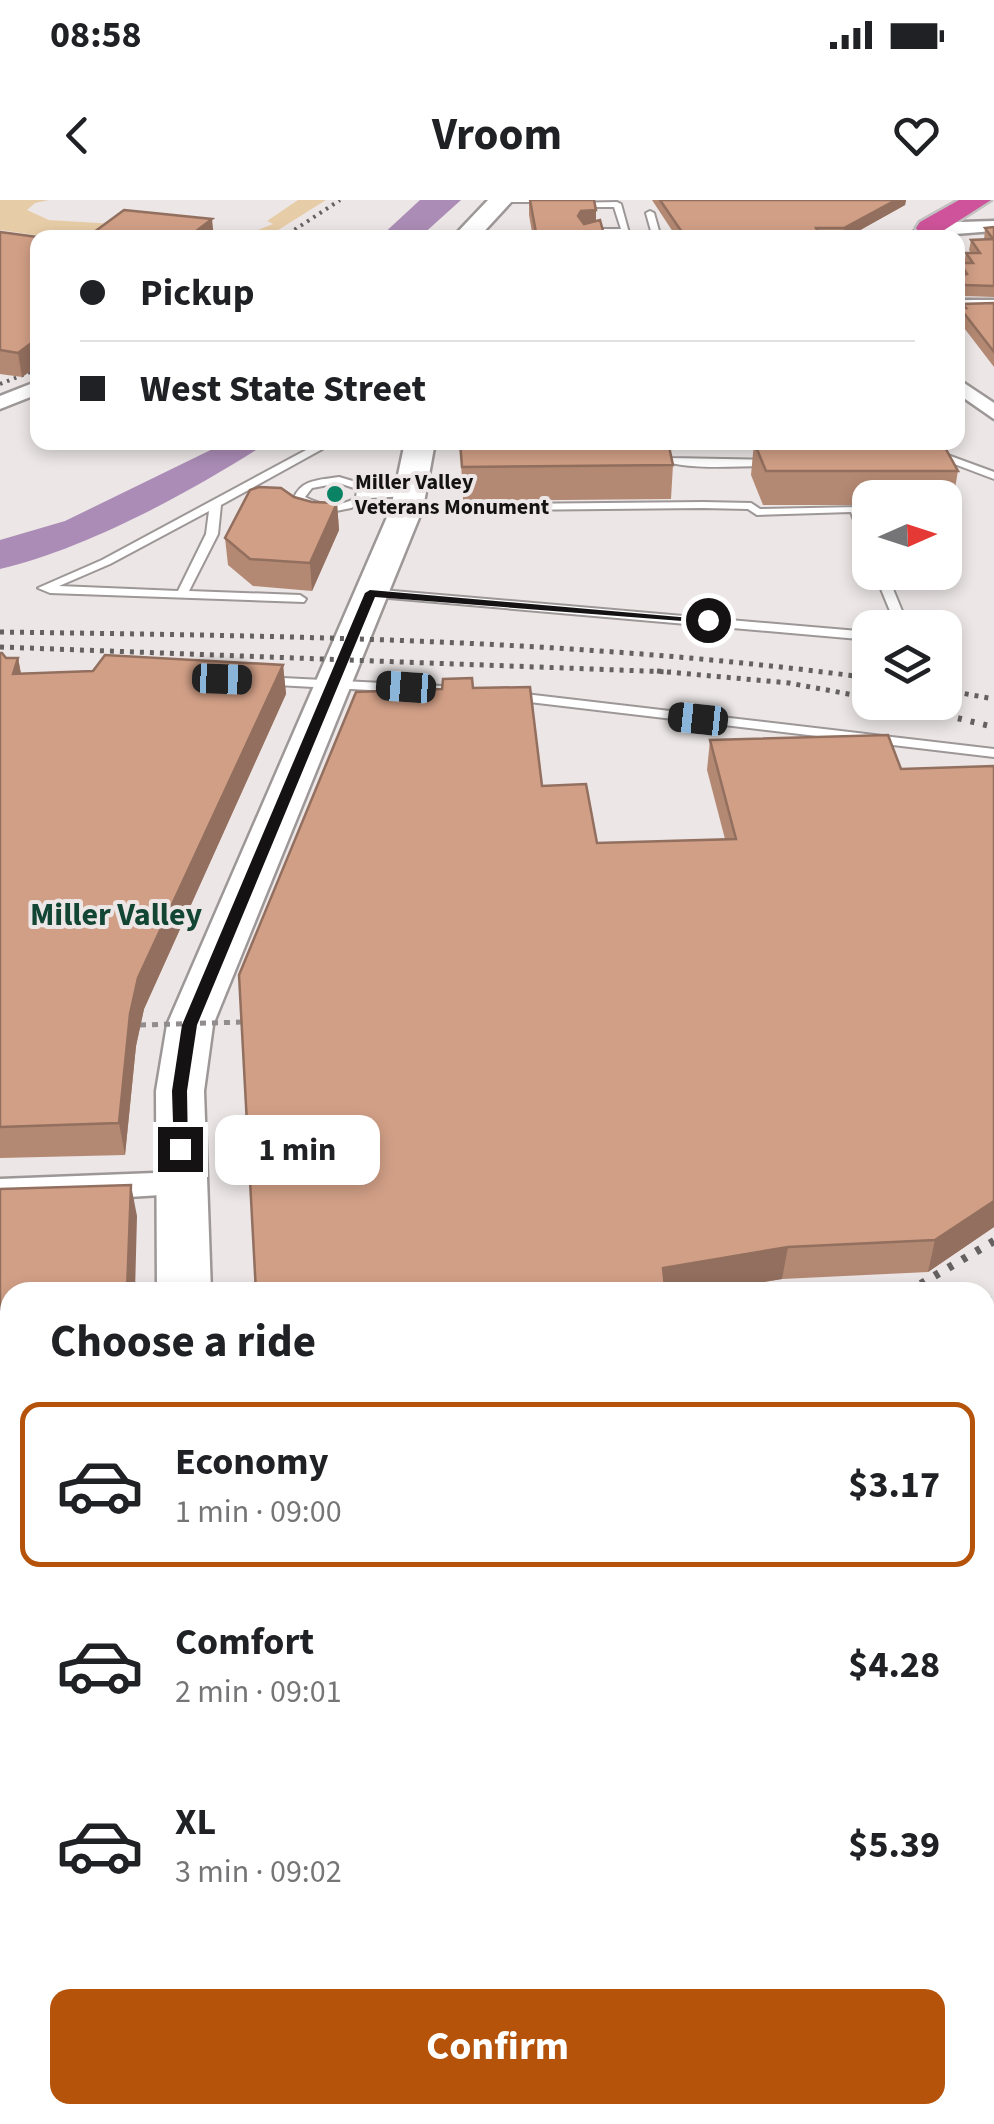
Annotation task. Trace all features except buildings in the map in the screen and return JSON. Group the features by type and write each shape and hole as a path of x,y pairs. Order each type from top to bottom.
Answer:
{"highway":[{"path":"935,230 978,200"},
{"path":"937,230 994,206"}],"main road":[{"path":"472,230 501,200"},
{"path":"184,1282 180,1091 190,1025 408,500 418,450"}],"street":[{"path":"953,230 994,226"},
{"path":"965,305 994,304"},
{"path":"0,403 30,390"},
{"path":"965,393 994,397"},
{"path":"965,395 994,412"},
{"path":"967,420 994,436"},
{"path":"0,1192 180,1184"}],"lane":[{"path":"501,200 617,204 626,230"},
{"path":"650,213 655,230"},
{"path":"300,598 44,588 106,562 316,450"},
{"path":"644,450 668,460 794,463"},
{"path":"923,450 994,476"},
{"path":"292,464 330,480 356,484 365,495 408,500 751,506 757,512 852,509"},
{"path":"330,480 309,484 300,498 314,506 335,508 356,504 365,495"},
{"path":"182,594 212,534 215,505"},
{"path":"370,593 852,634"},
{"path":"242,680 475,692"},
{"path":"498,694 994,753"}],"path":[{"path":"140,1025 244,1022"}],"shaded area":[{"path":"0,200 49,200 35,203 27,210 49,220 114,224 116,230 30,230 30,234 0,230"},
{"path":"298,200 326,200 278,230 258,230 273,224 267,221"},
{"path":"420,200 461,200 428,230 388,230"},
{"path":"211,450 255,450 103,533 0,569 0,540 65,521"}],"railway":[{"path":"294,230 340,200"},
{"path":"0,384 30,372"},
{"path":"0,632 327,638 544,647 852,676"},
{"path":"0,647 666,672"},
{"path":"657,671 666,672"},
{"path":"666,672 671,672"},
{"path":"666,672 789,683 852,695"},
{"path":"962,693 994,699"},
{"path":"962,719 994,727"},
{"path":"924,1282 994,1241"}],"place":[{"name":"Miller Valley Veterans Monument","path":"335,494"}],"district":[{"name":"Miller Valley","path":"116,914"}],"route":[{"path":"180,1149 180,1091 190,1025 370,593 708,620"}]}
